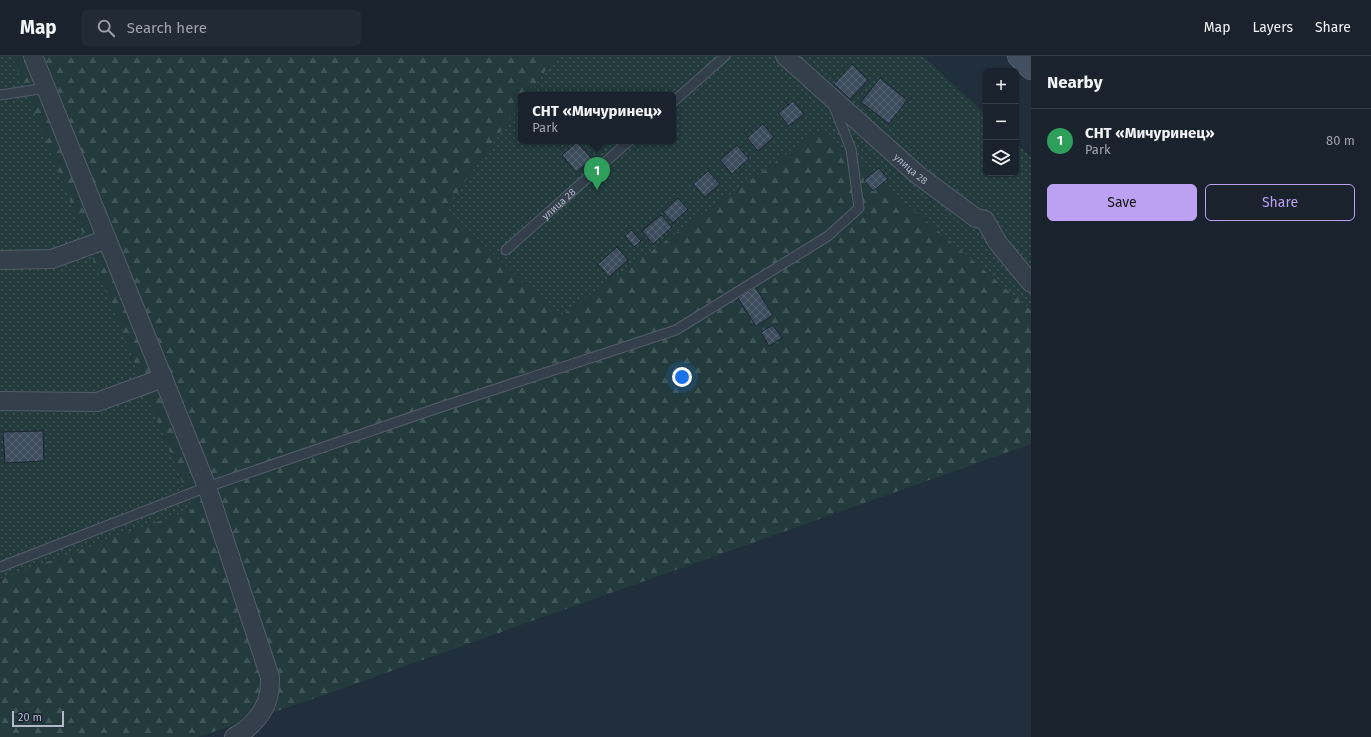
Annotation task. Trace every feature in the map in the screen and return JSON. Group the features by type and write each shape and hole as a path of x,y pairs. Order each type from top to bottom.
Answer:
{"main road":[{"path":"1019,56 1031,68"}],"street":[{"path":"33,56 207,488 270,677 269,694 261,714 241,733 234,737"},
{"name":"улица 28","path":"785,56 918,175 976,218 985,220 998,243 1031,283"},
{"path":"0,260 52,260 107,239"},
{"path":"0,401 97,402 163,378"}],"lane":[{"path":"676,99 725,56"},
{"path":"0,96 46,88"},
{"path":"0,567 207,488 438,408 676,330 828,236 859,208 851,149 829,96"},
{"name":"улица 28","path":"506,250 626,144"}],"green space":[{"path":"0,56 556,56 530,92 518,92 518,108 446,208 559,317 820,130 1031,310 1031,444 304,702 198,737 0,737 0,583 2,582 74,409"},
{"path":"0,56 12,56 193,509 0,579"},
{"path":"556,56 923,56 983,112 983,176 1019,176 1019,146 1031,157 1031,310 820,130 559,317 446,208 518,108 518,144 676,144 676,92 530,92"}],"building":[{"path":"852,64 868,80 850,99 834,84"},
{"path":"880,78 907,100 889,124 861,102"},
{"path":"793,101 804,114 789,126 778,113"},
{"path":"763,124 774,137 758,151 747,138"},
{"path":"575,144 579,144 592,159 576,172 562,155"},
{"path":"737,145 749,159 732,174 720,160"},
{"path":"879,168 888,179 873,191 864,180"},
{"path":"708,171 720,184 705,197 693,184"},
{"path":"678,198 688,209 673,223 663,212"},
{"path":"661,215 672,227 653,244 642,231"},
{"path":"631,230 641,241 634,247 625,236"},
{"path":"617,247 628,260 609,277 598,264"},
{"path":"755,287 773,315 756,326 738,298"},
{"path":"773,325 782,338 769,346 761,332"},
{"path":"43,431 44,461 5,463 3,432"}],"place":[{"name":"СНТ «Мичуринец»","path":"597,190"}]}
